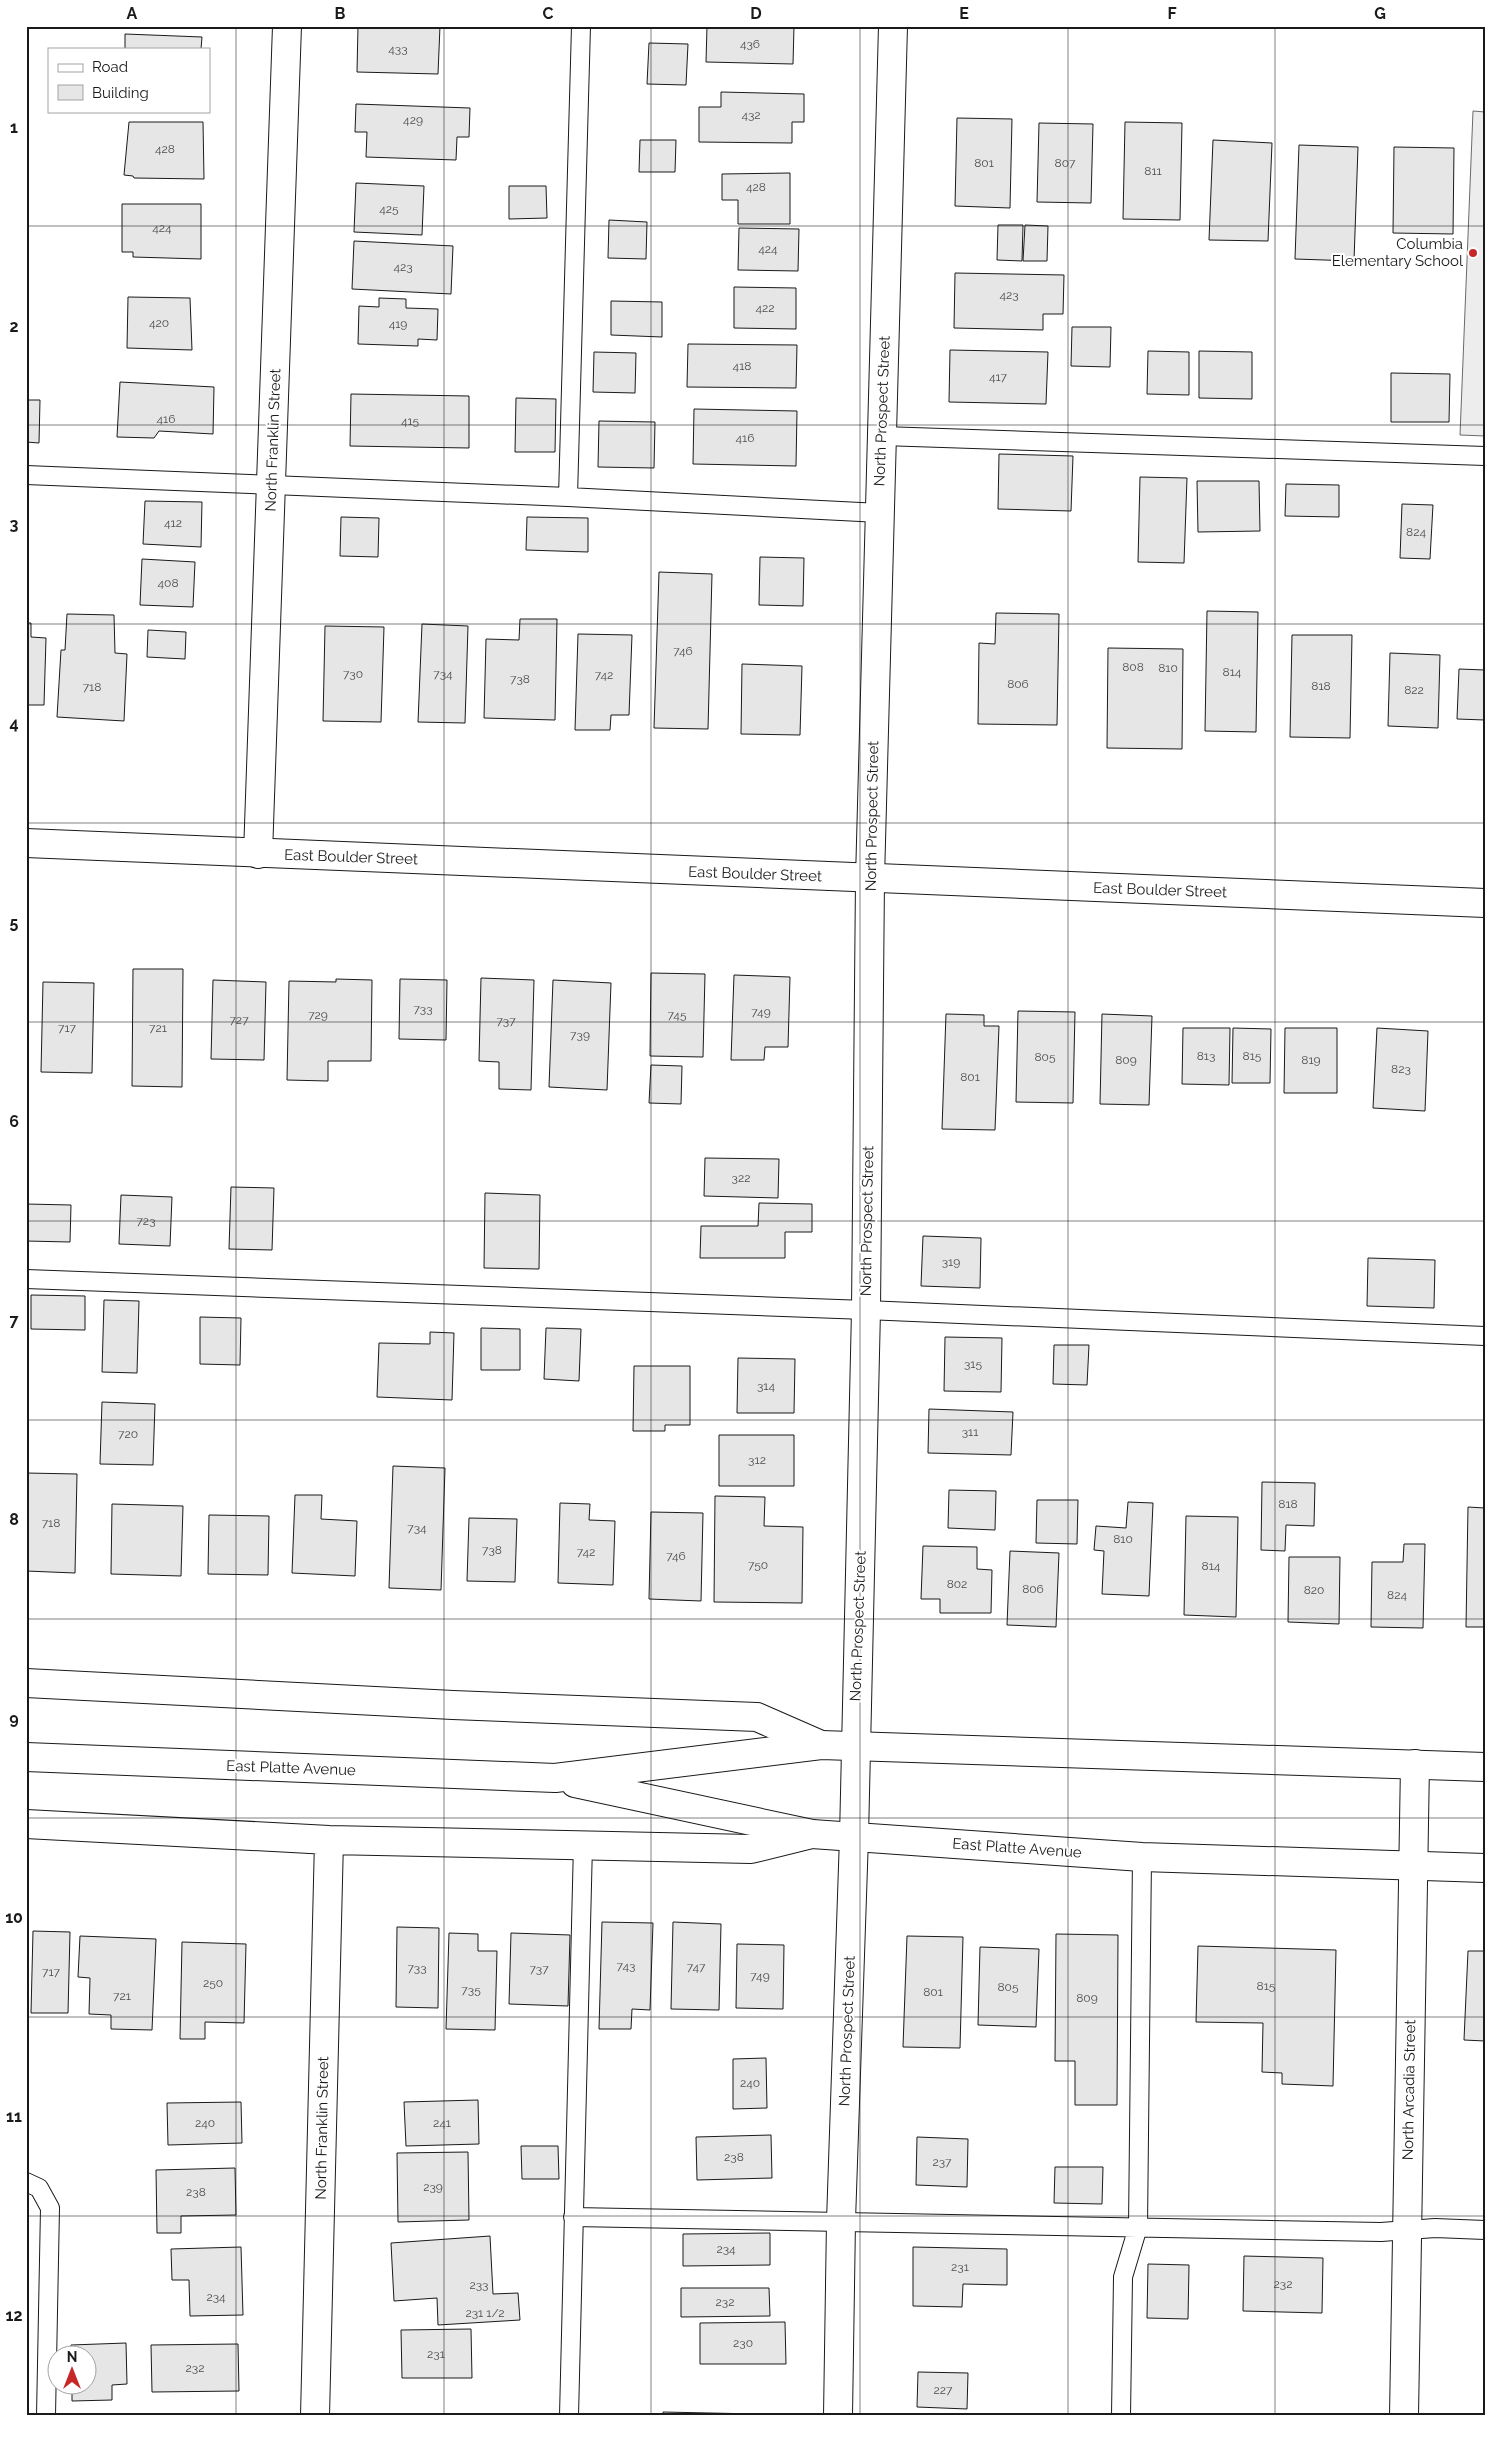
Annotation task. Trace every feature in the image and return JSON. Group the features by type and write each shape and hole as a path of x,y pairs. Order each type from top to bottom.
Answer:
{"street":[{"name":"North Franklin Street","path":"258,854 287,26"},
{"name":"North Prospect Street","path":"838,2416 841,2221 854,1837 866,1310 870,878 893,26"},
{"name":"East Boulder Street","path":"26,843 1485,903"},
{"path":"26,1683 452,1705 757,1717 821,1745"},
{"name":"East Platte Avenue","path":"26,1756 555,1778 821,1745 1485,1767"},
{"name":"North Arcadia Street","path":"1404,2416 1415,1764"},
{"name":"East Platte Avenue","path":"555,1778 812,1834 1142,1856 1485,1868"},
{"path":"26,1824 330,1840 751,1849 812,1834"},
{"name":"North Franklin Street","path":"315,2416 330,1840"}],"lane":[{"path":"568,497 580,26"},
{"path":"882,436 1485,456"},
{"path":"26,475 568,497 880,513"},
{"path":"26,1279 866,1310 1485,1336"},
{"path":"569,2416 583,1844"},
{"path":"1121,2416 1123,2277 1138,2227 1142,1856"},
{"path":"26,2182 39,2188 50,2208 46,2416"},
{"path":"573,2217 1381,2232 1434,2228 1485,2230"}],"shaded area":[{"name":"Columbia Elementary School","path":"1473,111 1485,112 1485,436 1460,435"}],"building":[{"path":"358,26 440,26 438,74 357,72"},
{"path":"707,26 794,26 793,64 706,62"},
{"path":"125,34 202,37 201,48 125,48"},
{"path":"649,43 688,44 686,85 647,84"},
{"path":"721,92 804,94 804,122 792,122 792,143 699,142 699,107 721,107"},
{"path":"356,104 470,108 469,137 457,137 456,160 366,157 367,132 355,132"},
{"path":"957,118 1012,119 1010,208 955,206"},
{"path":"129,122 203,122 204,179 134,178 133,176 124,175"},
{"path":"1125,122 1182,123 1180,220 1123,219"},
{"path":"1039,123 1093,124 1091,203 1037,202"},
{"path":"640,140 676,140 675,172 639,172"},
{"path":"1213,140 1272,143 1268,241 1209,240"},
{"path":"1299,145 1358,147 1354,261 1295,259"},
{"path":"1394,147 1454,148 1453,234 1393,233"},
{"path":"790,173 790,224 738,224 738,200 722,200 722,174"},
{"path":"356,183 424,186 422,235 354,232"},
{"path":"509,186 546,186 547,218 509,219"},
{"path":"122,204 201,204 201,259 133,257 133,252 122,252"},
{"path":"609,220 647,222 646,259 608,258"},
{"path":"998,225 1023,225 1022,261 997,260"},
{"path":"1025,225 1048,226 1047,261 1023,261"},
{"path":"739,228 799,229 798,271 738,270"},
{"path":"354,241 453,246 451,294 352,289"},
{"path":"955,273 1064,275 1063,314 1043,314 1043,330 954,328"},
{"path":"734,287 796,288 796,329 734,328"},
{"path":"128,297 190,298 192,350 127,348"},
{"path":"379,298 406,299 406,308 438,309 437,340 418,339 418,346 358,344 359,306 379,307"},
{"path":"611,301 662,302 662,337 611,335"},
{"path":"1072,327 1111,327 1110,367 1071,366"},
{"path":"688,344 797,345 796,388 687,387"},
{"path":"950,350 1048,352 1046,404 949,402"},
{"path":"1148,351 1189,352 1189,395 1147,394"},
{"path":"1199,351 1252,352 1252,399 1199,398"},
{"path":"594,352 636,353 635,393 593,392"},
{"path":"1391,373 1450,374 1449,422 1391,422"},
{"path":"120,382 214,387 213,434 159,431 154,438 117,437"},
{"path":"351,394 469,396 469,448 350,446"},
{"path":"516,398 556,399 555,452 515,452"},
{"path":"26,400 40,400 39,443 26,442"},
{"path":"694,409 797,411 796,466 693,464"},
{"path":"599,421 655,422 654,468 598,467"},
{"path":"999,454 1073,456 1071,511 998,509"},
{"path":"1140,477 1187,478 1184,563 1138,562"},
{"path":"1197,481 1259,481 1260,531 1198,532"},
{"path":"1286,484 1339,485 1339,517 1285,516"},
{"path":"145,501 202,502 201,547 143,544"},
{"path":"1402,504 1433,505 1430,559 1400,558"},
{"path":"341,517 379,518 378,557 340,556"},
{"path":"527,517 588,518 588,552 526,550"},
{"path":"760,557 804,558 803,606 759,605"},
{"path":"142,559 195,562 193,607 140,605"},
{"path":"659,572 712,574 708,729 654,728"},
{"path":"1207,611 1258,612 1256,732 1205,731"},
{"path":"996,613 1059,614 1057,725 978,724 979,643 995,644"},
{"path":"67,614 114,615 115,653 127,654 124,721 57,717 61,650 65,650"},
{"path":"520,619 557,619 555,720 484,718 486,639 519,640"},
{"path":"26,623 31,623 31,637 46,638 44,705 26,705"},
{"path":"422,624 468,626 465,723 418,722"},
{"path":"325,626 384,627 381,722 323,721"},
{"path":"148,630 186,632 185,659 147,657"},
{"path":"578,634 632,635 629,715 611,715 610,730 575,730"},
{"path":"1292,635 1352,635 1350,738 1290,737"},
{"path":"1108,648 1183,649 1182,749 1107,748"},
{"path":"1390,653 1440,655 1438,728 1388,726"},
{"path":"742,664 802,666 800,735 741,734"},
{"path":"1459,669 1485,670 1485,720 1457,719"},
{"path":"133,969 183,969 182,1087 132,1086"},
{"path":"651,973 705,974 703,1057 650,1056"},
{"path":"734,975 790,977 788,1047 765,1047 764,1060 731,1060"},
{"path":"481,978 534,980 531,1090 499,1089 499,1062 479,1061"},
{"path":"336,979 372,980 371,1061 328,1061 328,1081 287,1080 289,981 336,982"},
{"path":"400,979 447,980 446,1040 399,1039"},
{"path":"213,980 266,982 264,1060 211,1059"},
{"path":"553,980 611,983 607,1090 549,1087"},
{"path":"43,982 94,983 92,1073 41,1072"},
{"path":"1018,1011 1075,1012 1073,1103 1016,1102"},
{"path":"946,1014 984,1015 984,1026 999,1026 995,1130 942,1129"},
{"path":"1102,1014 1152,1016 1149,1105 1100,1104"},
{"path":"1183,1028 1230,1028 1229,1085 1182,1084"},
{"path":"1233,1028 1271,1029 1270,1083 1232,1083"},
{"path":"1285,1028 1337,1028 1337,1093 1284,1093"},
{"path":"1377,1028 1428,1031 1425,1111 1373,1108"},
{"path":"651,1065 682,1066 681,1104 649,1103"},
{"path":"705,1158 779,1159 778,1198 704,1196"},
{"path":"231,1187 274,1188 272,1250 229,1249"},
{"path":"485,1193 540,1195 539,1269 484,1268"},
{"path":"121,1195 172,1197 170,1246 119,1244"},
{"path":"759,1203 812,1204 812,1232 785,1232 785,1258 700,1258 701,1226 758,1226"},
{"path":"26,1204 71,1205 70,1242 26,1241"},
{"path":"923,1236 981,1238 980,1288 921,1286"},
{"path":"1368,1258 1435,1260 1434,1308 1367,1306"},
{"path":"31,1295 85,1296 85,1330 31,1329"},
{"path":"104,1300 139,1301 137,1373 102,1372"},
{"path":"200,1317 241,1318 240,1365 200,1364"},
{"path":"481,1328 520,1329 520,1370 481,1370"},
{"path":"546,1328 581,1329 579,1381 544,1379"},
{"path":"430,1332 454,1333 452,1400 377,1397 379,1343 430,1344"},
{"path":"945,1337 1002,1338 1001,1392 944,1391"},
{"path":"1054,1345 1089,1345 1087,1385 1053,1384"},
{"path":"738,1358 795,1359 794,1413 737,1413"},
{"path":"634,1366 690,1366 690,1425 665,1425 665,1431 633,1431"},
{"path":"102,1402 155,1404 153,1465 100,1464"},
{"path":"929,1409 1013,1412 1011,1455 928,1453"},
{"path":"719,1435 794,1435 794,1486 719,1486"},
{"path":"393,1466 445,1468 441,1590 389,1588"},
{"path":"26,1473 77,1474 75,1573 26,1571"},
{"path":"1262,1482 1315,1483 1314,1526 1286,1525 1285,1551 1261,1550"},
{"path":"949,1490 996,1491 995,1530 948,1528"},
{"path":"295,1495 322,1495 321,1519 357,1521 355,1576 292,1573"},
{"path":"715,1496 765,1497 764,1526 803,1527 802,1603 714,1602"},
{"path":"1037,1500 1078,1500 1077,1544 1036,1543"},
{"path":"1128,1502 1153,1503 1149,1596 1102,1594 1104,1551 1094,1550 1096,1526 1126,1528"},
{"path":"560,1503 590,1504 589,1520 615,1521 613,1585 558,1583"},
{"path":"112,1504 183,1506 181,1576 111,1574"},
{"path":"1468,1507 1485,1508 1485,1627 1466,1627"},
{"path":"651,1512 703,1513 701,1601 649,1599"},
{"path":"209,1515 269,1516 268,1575 208,1574"},
{"path":"1186,1516 1238,1517 1236,1617 1184,1615"},
{"path":"469,1518 517,1519 515,1582 467,1581"},
{"path":"1404,1544 1425,1544 1423,1628 1371,1627 1372,1562 1403,1562"},
{"path":"923,1546 977,1547 977,1569 992,1570 991,1613 940,1613 940,1599 921,1599"},
{"path":"1010,1551 1059,1553 1056,1627 1007,1625"},
{"path":"1289,1557 1340,1557 1339,1624 1288,1622"},
{"path":"602,1922 653,1923 650,2010 632,2009 631,2029 599,2029"},
{"path":"673,1922 721,1924 719,2010 671,2009"},
{"path":"397,1927 439,1928 438,2008 396,2007"},
{"path":"33,1931 70,1932 68,2013 31,2013"},
{"path":"449,1933 478,1934 478,1951 497,1951 495,2030 446,2029"},
{"path":"511,1933 570,1935 568,2006 509,2004"},
{"path":"1056,1934 1118,1935 1117,2105 1075,2105 1075,2061 1055,2061"},
{"path":"80,1936 156,1939 152,2030 111,2029 111,2015 89,2014 90,1978 78,1977"},
{"path":"907,1936 963,1937 960,2048 903,2047"},
{"path":"182,1942 246,1944 244,2023 205,2022 205,2039 180,2039"},
{"path":"737,1944 784,1945 783,2009 736,2008"},
{"path":"1198,1946 1336,1950 1333,2086 1282,2084 1282,2073 1262,2072 1263,2023 1196,2022"},
{"path":"980,1947 1039,1949 1036,2027 978,2025"},
{"path":"1468,1951 1485,1951 1485,2041 1464,2040"},
{"path":"766,2058 767,2108 733,2109 733,2059"},
{"path":"478,2100 479,2144 406,2146 404,2102"},
{"path":"241,2102 242,2143 168,2145 167,2103"},
{"path":"771,2135 772,2178 697,2180 696,2137"},
{"path":"917,2137 968,2139 967,2187 916,2185"},
{"path":"521,2146 558,2146 559,2179 522,2179"},
{"path":"468,2152 469,2220 398,2222 397,2153"},
{"path":"1055,2167 1103,2167 1102,2204 1054,2203"},
{"path":"235,2168 236,2215 181,2216 181,2233 157,2233 156,2170"},
{"path":"770,2233 770,2265 683,2266 683,2234"},
{"path":"490,2236 493,2294 518,2293 520,2320 438,2325 437,2298 394,2301 391,2243"},
{"path":"241,2247 243,2315 190,2316 189,2280 172,2280 171,2249"},
{"path":"913,2247 1007,2249 1007,2285 963,2284 962,2307 913,2306"},
{"path":"1244,2256 1323,2258 1322,2313 1243,2311"},
{"path":"1148,2264 1189,2265 1188,2319 1147,2318"},
{"path":"681,2288 769,2288 770,2316 681,2317"},
{"path":"785,2322 786,2364 700,2364 700,2323"},
{"path":"471,2329 472,2378 402,2378 401,2330"},
{"path":"126,2343 127,2384 112,2385 112,2400 72,2401 72,2394 98,2394 98,2344"},
{"path":"238,2344 239,2391 152,2392 151,2345"},
{"path":"918,2372 968,2373 967,2409 917,2407"},
{"path":"663,2412 757,2414 757,2416 663,2416"}],"place":[{"name":"Columbia Elementary School","path":"1473,253"}]}
